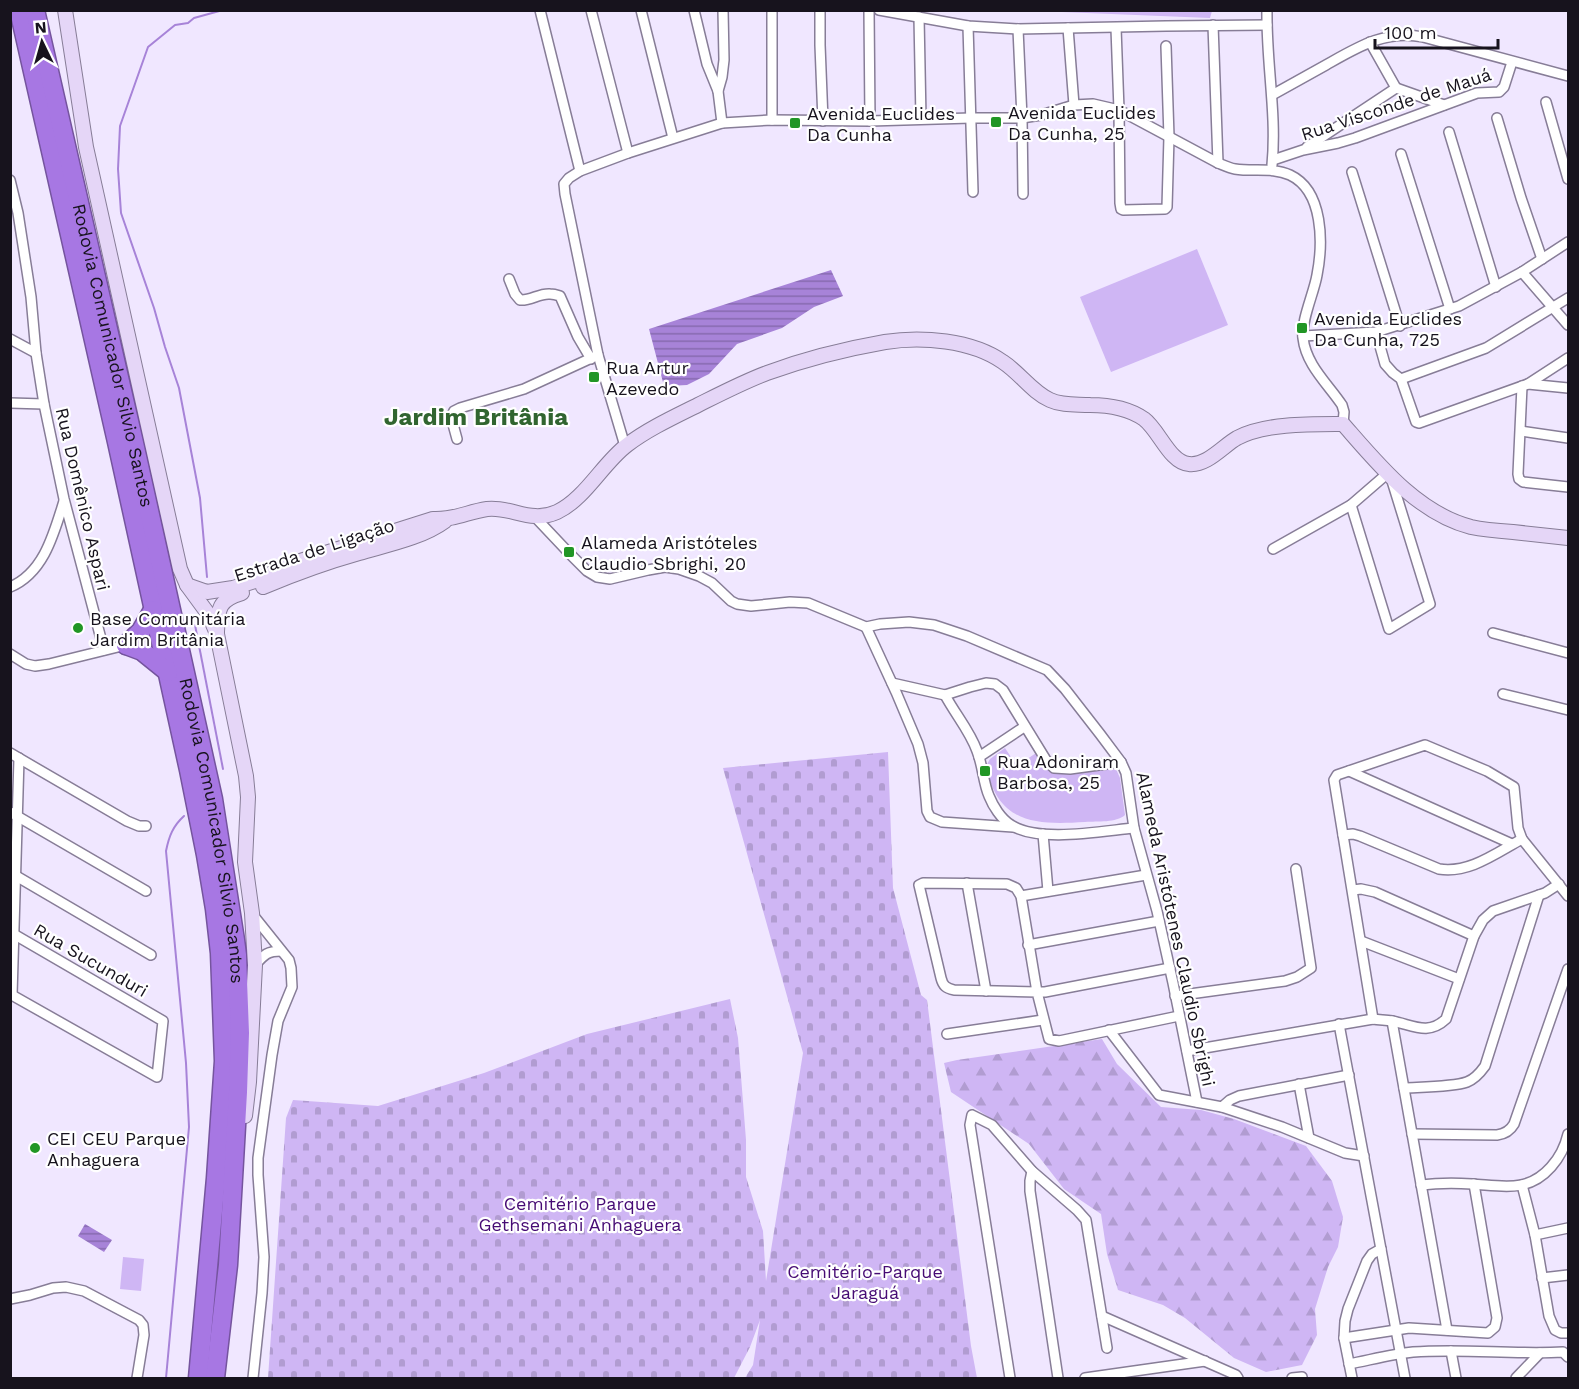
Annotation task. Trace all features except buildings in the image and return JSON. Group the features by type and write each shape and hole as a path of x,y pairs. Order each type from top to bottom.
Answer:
{"highway":[{"name":"Rodovia Comunicador Silvio Santos","path":"20,10 168,672 206,855 220,953 223,1082 198,1378"},
{"name":"Rodovia Comunicador Silvio Santos","path":"35,10 213,799 237,956 240,1034 238,1092 228,1266 215,1378"},
{"path":"153,610 141,631 126,645 142,651 168,672"}],"main road":[{"path":"65,10 86,147 178,561 188,585 209,615 217,634 246,776 248,797 244,862 252,913 255,965 249,1082 231,1218"},
{"name":"Estrada de Ligação","path":"188,585 207,592 233,588 258,580 291,564 433,519 447,520 488,509 536,517 557,512 569,505 625,446 681,414 765,373 822,356 886,342 919,339 954,343 994,356 1052,401 1129,411 1154,428 1172,454 1187,464 1193,465 1201,462 1240,436 1261,430 1293,425 1343,424"},
{"path":"1343,424 1390,475 1437,514 1474,528 1569,538"},
{"name":"Estrada de Ligação","path":"217,634 218,611 221,603 229,597 436,528 447,520"}],"street":[{"path":"540,10 579,171"},
{"path":"591,10 628,153"},
{"path":"641,10 673,138"},
{"path":"694,10 707,64 718,91 722,123"},
{"path":"718,91 724,60 723,10"},
{"path":"772,10 772,120"},
{"path":"820,10 823,121"},
{"path":"869,10 870,121"},
{"path":"879,10 968,26 1018,29 1267,25"},
{"path":"1267,10 1272,95 1272,171"},
{"path":"919,17 921,119"},
{"path":"1213,25 1218,163"},
{"path":"968,26 972,192"},
{"path":"1068,28 1074,105"},
{"path":"1116,28 1122,210 1166,208 1169,137 1166,46"},
{"path":"1018,29 1023,195"},
{"path":"1272,95 1370,42 1399,35 1418,36 1569,76"},
{"path":"1370,42 1396,88 1444,105"},
{"name":"Rua Visconde de Mauá","path":"1273,160 1303,150 1355,138 1477,93 1501,91 1512,62"},
{"path":"1303,150 1396,88"},
{"path":"1546,102 1569,178"},
{"path":"625,446 595,357 564,194 564,184 569,178 579,171 628,153 722,123 772,120 1022,118 1074,105 1093,104 1119,110 1218,163 1233,168 1272,171 1289,175 1305,187 1312,197 1318,217 1319,258 1303,336 1308,357 1313,366 1342,405 1343,424"},
{"path":"1497,118 1542,259"},
{"path":"1449,132 1496,287"},
{"path":"1401,154 1450,309"},
{"path":"1352,172 1400,326"},
{"name":"Rua Domênico Aspari","path":"10,180 18,213 31,297 44,404 64,499 104,650"},
{"path":"1303,336 1376,332 1467,303 1569,242"},
{"path":"1522,272 1569,325"},
{"path":"509,279 519,300 527,301 549,293 560,296 578,337 595,357"},
{"path":"1401,379 1480,351 1569,298"},
{"path":"1376,332 1385,364 1401,379 1416,422 1419,423 1525,385 1569,358"},
{"path":"10,339 36,353"},
{"path":"457,439 451,417 454,411 524,389 595,357"},
{"path":"1525,385 1569,388"},
{"path":"1525,385 1519,479 1523,482 1569,488"},
{"path":"10,403 44,404"},
{"path":"1521,431 1569,438"},
{"path":"1274,549 1351,505 1390,475 1430,604 1389,629 1351,505"},
{"path":"10,587 36,569 57,523 64,499"},
{"path":"536,517 568,554 586,571 597,577 610,579 665,567 679,569 711,583 737,604 751,606 790,602 808,603 866,627 921,753 927,811 930,818 942,822 1013,826 1056,835 1134,828"},
{"name":"Alameda Aristótenes Claudio Sbrighi","path":"866,627 909,622 934,625 967,636 1047,670 1065,689 1121,762 1126,772 1134,828 1170,968 1197,1102"},
{"path":"1492,633 1569,653"},
{"path":"10,654 26,664 35,666 126,645"},
{"path":"892,683 945,695 986,683 995,684 1003,690 1024,727 1054,768 1070,769 1121,762"},
{"path":"1503,694 1569,710"},
{"path":"945,695 970,736 979,757 989,796 1001,816 1013,826"},
{"path":"979,757 1024,727"},
{"path":"1373,1019 1334,780 1337,775 1425,745 1487,771 1514,787 1518,828 1522,839 1569,896"},
{"path":"11,995 15,755 127,821 146,826"},
{"path":"1349,771 1512,844"},
{"path":"14,814 146,891"},
{"path":"1043,834 1048,891"},
{"path":"1344,835 1360,836 1445,870 1469,867 1522,839"},
{"path":"1175,996 1285,981 1311,968 1296,868"},
{"path":"13,875 151,955"},
{"path":"1021,896 1146,875"},
{"path":"1170,968 1063,989 1036,992 948,989 942,983 919,887 921,883 967,883 1010,884 1016,888 1021,896 1036,992 1049,1039 1059,1041 1179,1016"},
{"path":"967,883 986,990"},
{"path":"1187,1051 1373,1019 1419,1028 1439,1025 1446,1018 1474,936 1483,920 1493,911 1539,895 1559,884"},
{"path":"1353,890 1375,892 1474,936"},
{"path":"1404,1088 1461,1083 1473,1079 1482,1071 1539,895"},
{"path":"252,913 289,960 292,987 278,1021 258,1158 264,1257 253,1378"},
{"path":"1028,945 1159,921"},
{"name":"Rua Sucunduri","path":"11,995 157,1077 163,1021 12,933"},
{"path":"1361,941 1460,979"},
{"path":"255,965 272,951 281,951"},
{"path":"1412,1134 1497,1135 1510,1129 1514,1124 1569,969"},
{"path":"947,1034 1043,1020"},
{"path":"1392,1021 1447,1330"},
{"path":"1340,1024 1405,1378"},
{"path":"1109,1030 1159,1095 1222,1107 1262,1119 1346,1153 1364,1156"},
{"path":"1222,1107 1239,1096 1349,1075"},
{"path":"1299,1084 1310,1138"},
{"path":"1010,1378 970,1125 972,1114 992,1125 1032,1171 1086,1220 1107,1348"},
{"path":"1420,1185 1441,1182 1522,1185 1542,1176 1560,1156 1569,1134"},
{"path":"1032,1171 1030,1191 1058,1378"},
{"path":"1344,1338 1409,1328 1488,1333 1495,1327 1497,1318 1474,1184"},
{"path":"1522,1185 1535,1235 1549,1316 1553,1328 1561,1333 1569,1333"},
{"path":"1535,1235 1569,1227"},
{"path":"1352,1378 1344,1338 1346,1315 1367,1261 1372,1254 1381,1249"},
{"path":"1542,1278 1569,1275"},
{"path":"10,1299 52,1288 66,1287 84,1291 139,1320 143,1325 144,1335 137,1378"},
{"path":"1102,1316 1236,1375 1238,1378"},
{"path":"1348,1364 1412,1352 1563,1352 1569,1357"},
{"path":"1451,1352 1456,1378"},
{"path":"1516,1378 1540,1353"},
{"path":"1085,1378 1205,1361"},
{"path":"1292,1378 1302,1378"}],"green space":[{"path":"1037,11 1212,11 1210,18"},
{"path":"1197,249 1228,325 1111,372 1080,297"},
{"path":"1005,748 1017,766 1036,753 1048,770 1055,773 1116,769 1120,778 1125,815 1112,820 1067,823 1050,823 1021,817 999,800 986,766 990,759"},
{"name":"Cemitério Parque Gethsemani Anhaguera","path":"888,752 893,888 921,995 927,1000 977,1378 745,1378 753,1365 760,1320 750,1347 734,1378 268,1378 286,1118 293,1100 378,1106 484,1073 587,1034 730,999 738,1038 746,1140 746,1177 763,1231 766,1281 803,1053 723,768"},
{"path":"1102,1039 1117,1064 1161,1107 1201,1110 1234,1119 1306,1146 1332,1181 1343,1217 1338,1247 1328,1267 1315,1309 1317,1335 1302,1365 1266,1372 1234,1358 1185,1318 1163,1305 1118,1290 1107,1254 1101,1214 1064,1189 1029,1144 951,1092 944,1063"},
{"path":"123,1257 144,1259 141,1291 120,1289"}],"shaded area":[{"path":"831,270 843,296 814,307 782,328 737,344 709,374 687,385 664,386 649,329"},
{"path":"85,1224 112,1240 104,1252 78,1236"}],"waterway":[{"path":"207,577 200,498 179,388 121,213 118,169 120,126 148,47 175,25 188,23 194,18 223,10"},
{"path":"195,625 223,769"},
{"path":"166,1378 189,1127 186,1063 166,851 172,832 184,816"}],"place":[{"name":"Avenida Euclides Da Cunha, 25","path":"996,122"},
{"name":"Avenida Euclides Da Cunha","path":"795,123"},
{"name":"Avenida Euclides Da Cunha, 725","path":"1302,328"},
{"name":"Rua Artur Azevedo","path":"594,377"},
{"name":"Alameda Aristóteles Claudio Sbrighi, 20","path":"569,552"},
{"name":"Base Comunitária Jardim Britânia","path":"78,628"},
{"name":"Rua Adoniram Barbosa, 25","path":"985,771"},
{"name":"CEI CEU Parque Anhaguera","path":"35,1148"}],"district":[{"name":"Jardim Britânia","path":"476,417"}],"park label":[{"name":"Cemitério-Parque Jaraguá","path":"865,1281"}]}
